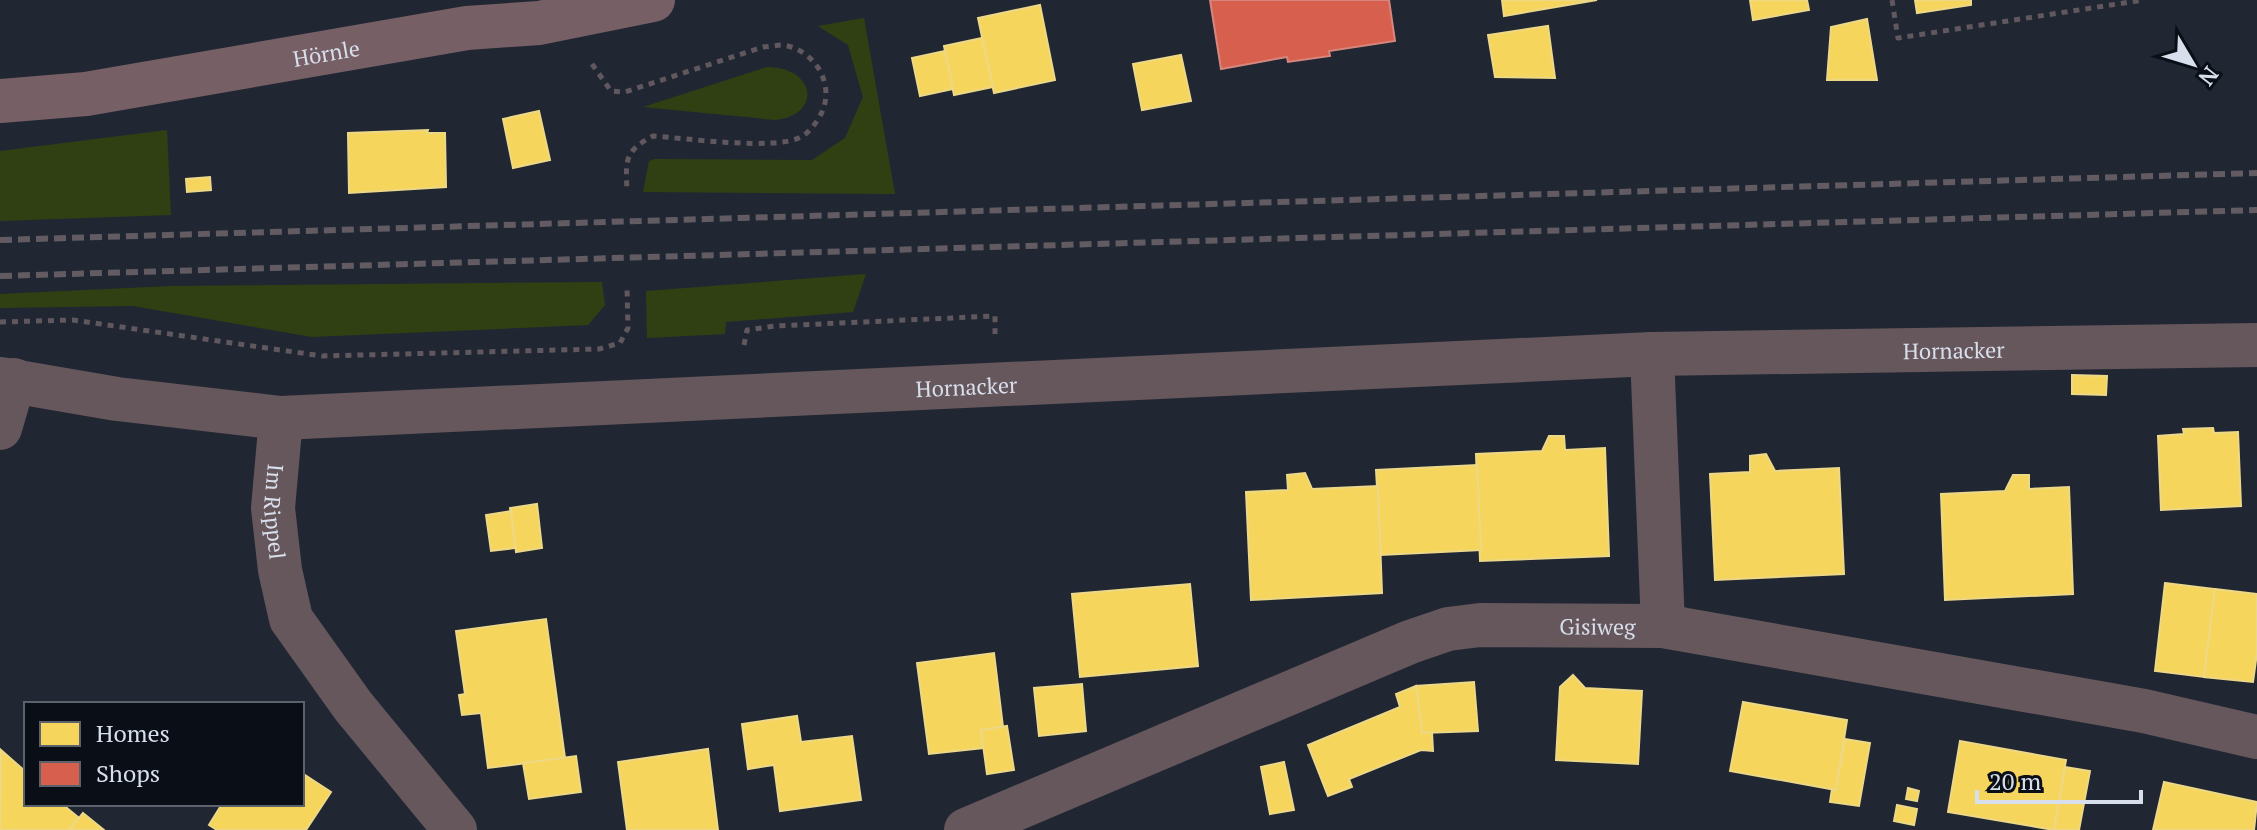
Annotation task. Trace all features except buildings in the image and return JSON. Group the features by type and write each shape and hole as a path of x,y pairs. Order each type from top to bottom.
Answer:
{"main road":[{"name":"Hörnle","path":"0,101 86,94 467,28 539,23 636,3"}],"street":[{"name":"Hornacker","path":"281,418 1652,354 2257,345"},
{"path":"1652,354 1663,626"},
{"path":"0,428 7,379 117,399 281,418"},
{"name":"Im Rippel","path":"281,418 273,508 280,570 291,619 353,706 455,830"},
{"name":"Gisiweg","path":"966,830 1410,642 1448,629 1480,625 1663,626 2144,711 2257,737"}],"path":[{"path":"1892,0 1898,38 2143,0"},
{"path":"627,192 626,163 635,145 653,136 777,143 802,137 817,122 826,105 826,85 817,66 801,52 782,45 763,47 625,92 611,91 591,63 627,55 636,3"},
{"path":"0,322 73,320 322,356 599,349 620,343 628,328 627,288"},
{"path":"743,350 747,330 775,326 995,316 996,384"},
{"path":"620,343 631,351"}],"green space":[{"path":"864,18 895,194 643,192 649,161 655,159 812,160 845,138 863,97 848,45 818,26"},
{"path":"767,67 783,69 804,82 807,92 801,110 776,120 643,107"},
{"path":"167,130 171,215 0,221 0,151"},
{"path":"866,274 853,312 726,322 725,334 647,338 646,291"},
{"path":"602,282 605,305 588,325 312,337 133,306 0,308 0,294 171,286"}],"railway":[{"path":"0,240 2257,173"},
{"path":"0,276 2257,210"}]}
